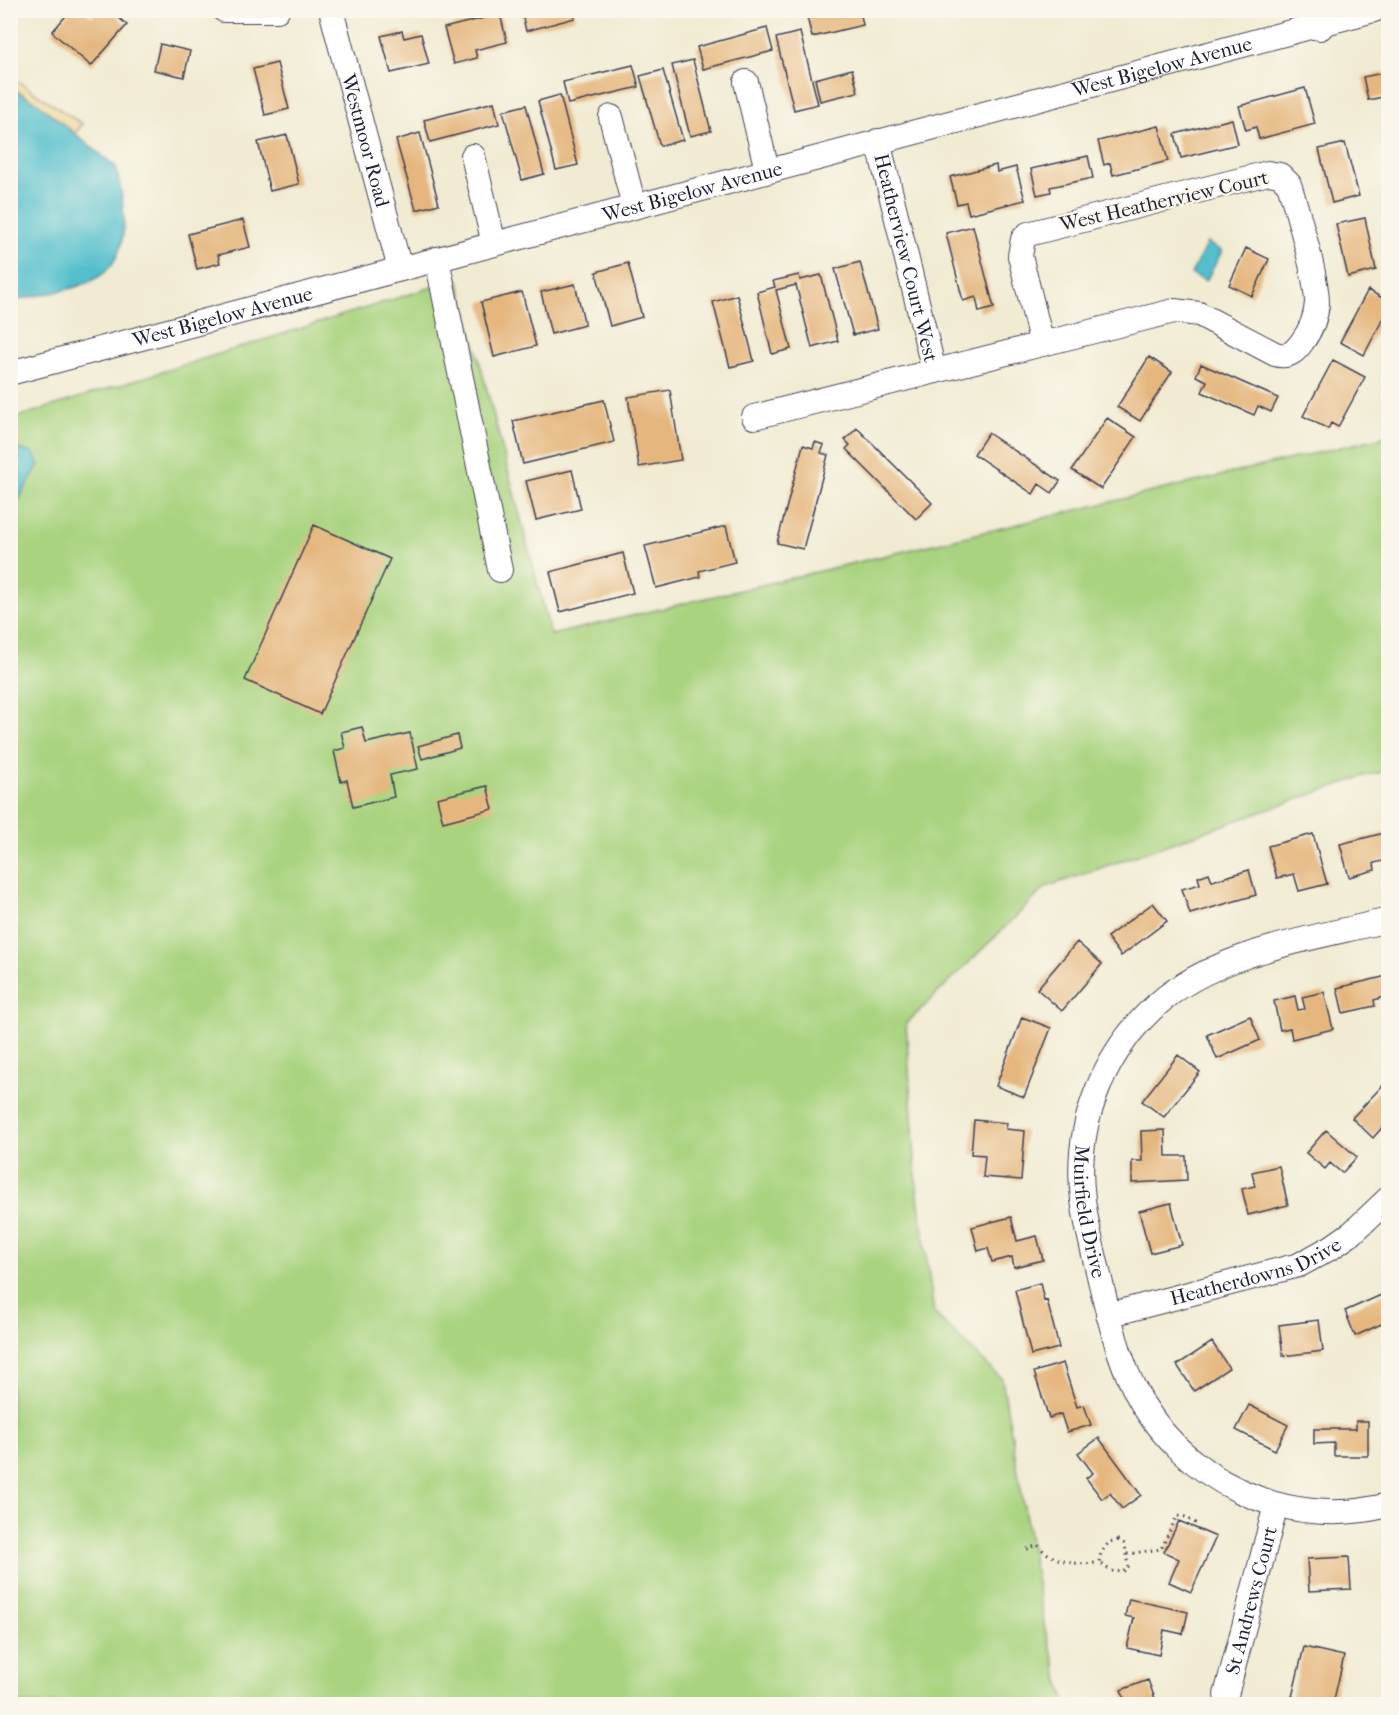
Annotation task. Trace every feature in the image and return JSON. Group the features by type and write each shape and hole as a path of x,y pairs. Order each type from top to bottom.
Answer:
{"street":[{"path":"225,10 277,10"},
{"name":"Westmoor Road","path":"331,10 400,269"},
{"name":"West Bigelow Avenue","path":"10,373 878,141 1317,18 1374,10"},
{"path":"746,82 767,170"},
{"path":"611,117 634,206"},
{"name":"Heatherview Court West","path":"878,141 934,371 1042,344"},
{"path":"473,156 494,244"},
{"name":"West Heatherview Court","path":"1268,173 1280,175 1289,184 1316,295 1315,316 1311,328 1292,353 1282,356 1275,354 1198,314 1174,311 1042,344 1020,256 1023,239 1028,234 1268,173"},
{"path":"437,259 500,570"},
{"path":"754,417 934,371"},
{"name":"Muirfield Drive","path":"1389,920 1241,957 1206,971 1164,998 1146,1015 1120,1047 1093,1099 1082,1148 1084,1206 1108,1315 1134,1388 1160,1430 1177,1449 1217,1479 1276,1505 1330,1513 1354,1512 1389,1505"},
{"name":"Heatherdowns Drive","path":"1108,1315 1299,1265 1352,1233 1389,1199"},
{"name":"St Andrews Court","path":"1226,1695 1276,1505"}],"path":[{"path":"1127,1554 1161,1550 1177,1516 1185,1516 1199,1525"},
{"path":"1118,1540 1125,1544 1128,1567 1123,1572 1111,1571 1099,1562 1101,1553 1109,1542 1118,1540"},
{"path":"1027,1549 1038,1545 1045,1555 1087,1565 1099,1562"}],"green space":[{"path":"458,279 551,635 1388,436 1388,771 1367,775 1046,887 906,1024 917,1189 934,1313 1002,1379 1045,1629 1066,1704 11,1704 11,419"}],"sand":[{"path":"10,76 82,124 75,134 35,101 11,88"}],"water":[{"path":"10,87 35,101 116,167 124,214 121,246 115,260 105,272 73,288 11,301"},
{"path":"1207,243 1222,251 1206,281 1191,274"},
{"path":"11,447 33,453 39,465 11,512"}],"building":[{"path":"71,10 84,10 92,17 98,10 110,10 127,25 91,66 52,32"},
{"path":"521,10 573,10 575,18 526,31"},
{"path":"817,10 860,10 863,25 812,37 806,13"},
{"path":"500,14 507,42 475,50 477,58 454,64 444,28"},
{"path":"767,28 773,51 703,69 697,47"},
{"path":"402,31 404,38 421,34 429,64 391,73 381,36"},
{"path":"800,32 818,104 794,110 776,38"},
{"path":"160,44 190,51 184,77 154,70"},
{"path":"693,60 711,131 690,136 672,65"},
{"path":"277,63 289,109 265,115 253,69"},
{"path":"633,65 639,87 568,104 563,82"},
{"path":"852,69 858,92 820,101 815,79"},
{"path":"663,70 683,140 660,146 640,76"},
{"path":"1388,72 1388,96 1368,100 1363,77"},
{"path":"1305,88 1315,124 1259,139 1256,127 1246,130 1239,106"},
{"path":"560,95 578,165 556,170 538,101"},
{"path":"494,102 499,124 430,142 424,120"},
{"path":"526,105 544,174 522,180 503,111"},
{"path":"1232,119 1238,144 1181,158 1175,134"},
{"path":"1159,126 1168,161 1113,175 1110,163 1104,165 1098,141"},
{"path":"420,133 439,204 416,210 396,140"},
{"path":"287,135 299,184 270,191 258,142"},
{"path":"1345,143 1359,196 1332,203 1319,149"},
{"path":"1088,156 1093,178 1050,187 1051,192 1037,195 1031,169"},
{"path":"996,165 997,172 1016,167 1025,200 969,214 966,202 957,204 950,177"},
{"path":"1365,218 1376,270 1348,277 1336,224"},
{"path":"243,220 250,247 218,255 220,263 197,269 188,234"},
{"path":"973,226 994,308 979,312 976,297 963,301 946,233"},
{"path":"1246,248 1269,259 1252,296 1229,285"},
{"path":"860,262 878,329 853,335 835,269"},
{"path":"628,263 642,317 610,326 596,272"},
{"path":"799,275 800,280 821,275 838,341 812,348 796,285 776,290 791,349 772,354 757,292 775,287 773,281"},
{"path":"575,284 585,325 551,334 541,292"},
{"path":"1368,290 1388,301 1388,309 1364,355 1340,342"},
{"path":"522,292 536,346 494,357 481,302"},
{"path":"737,295 754,361 730,367 713,302"},
{"path":"1149,357 1172,372 1140,421 1117,407"},
{"path":"1333,360 1365,377 1338,427 1331,423 1328,429 1303,416"},
{"path":"1201,364 1278,398 1271,412 1258,406 1254,415 1202,392 1207,381 1196,376"},
{"path":"670,390 681,460 639,467 628,397"},
{"path":"604,400 614,442 523,464 513,421"},
{"path":"1107,418 1136,437 1101,489 1072,470"},
{"path":"857,428 932,503 916,519 846,449 850,445 845,440"},
{"path":"988,433 1060,481 1052,493 1039,484 1033,494 974,454"},
{"path":"815,442 824,445 821,453 828,455 803,549 777,543 803,445 813,448"},
{"path":"572,470 581,509 536,520 526,481"},
{"path":"314,525 390,559 320,714 245,680"},
{"path":"726,526 735,562 699,571 700,577 656,588 645,546"},
{"path":"623,553 633,593 560,612 550,572"},
{"path":"362,727 366,743 410,733 418,769 390,775 394,797 353,807 347,780 341,782 334,751 345,748 341,732"},
{"path":"457,735 460,748 422,759 418,746"},
{"path":"487,786 493,809 443,822 437,798"},
{"path":"1388,832 1388,860 1374,863 1375,870 1349,877 1340,844"},
{"path":"1313,834 1327,884 1299,891 1294,874 1277,878 1268,846"},
{"path":"1249,870 1256,895 1190,914 1182,889 1200,884 1198,877 1209,873 1212,881"},
{"path":"1153,903 1167,921 1121,956 1107,937"},
{"path":"1077,942 1102,964 1062,1011 1037,989"},
{"path":"1387,976 1388,996 1374,1000 1375,1006 1343,1013 1337,988"},
{"path":"1324,992 1333,1029 1292,1039 1290,1028 1280,1030 1274,1001 1295,996 1298,1010 1305,1009 1302,997"},
{"path":"1250,1016 1260,1040 1217,1059 1207,1035"},
{"path":"1022,1017 1051,1028 1024,1097 996,1086"},
{"path":"1178,1055 1200,1072 1164,1117 1142,1101"},
{"path":"1386,1082 1388,1121 1373,1138 1352,1118"},
{"path":"974,1120 1007,1123 1006,1129 1025,1131 1021,1180 983,1177 985,1155 971,1154"},
{"path":"1165,1130 1166,1156 1186,1156 1187,1180 1132,1183 1132,1161 1142,1161 1141,1131"},
{"path":"1326,1130 1357,1157 1342,1173 1330,1163 1325,1169 1306,1153"},
{"path":"1279,1166 1288,1205 1248,1215 1242,1189 1255,1186 1252,1172"},
{"path":"1171,1203 1182,1245 1150,1253 1139,1211"},
{"path":"1011,1217 1017,1241 1037,1236 1043,1260 1014,1267 1012,1257 992,1262 988,1248 978,1251 972,1227"},
{"path":"1040,1283 1044,1301 1047,1300 1059,1348 1031,1355 1015,1290"},
{"path":"1388,1292 1388,1321 1355,1336 1345,1311"},
{"path":"1319,1320 1323,1351 1283,1356 1279,1325"},
{"path":"1212,1342 1229,1368 1194,1391 1177,1365"},
{"path":"1063,1363 1077,1407 1084,1405 1091,1425 1067,1432 1061,1414 1049,1418 1034,1372"},
{"path":"1249,1405 1288,1425 1275,1450 1236,1430"},
{"path":"1356,1421 1368,1421 1368,1456 1334,1456 1334,1443 1314,1444 1314,1429 1356,1429"},
{"path":"1099,1438 1141,1495 1122,1509 1110,1493 1102,1499 1086,1478 1093,1473 1078,1453"},
{"path":"1179,1521 1216,1537 1191,1592 1169,1582 1179,1559 1164,1552"},
{"path":"1349,1557 1351,1589 1309,1591 1307,1559"},
{"path":"1129,1599 1188,1612 1183,1634 1164,1630 1159,1655 1127,1648 1134,1618 1125,1616"},
{"path":"1304,1647 1344,1656 1333,1704 1292,1697"},
{"path":"1148,1680 1157,1704 1127,1704 1121,1690"}]}
